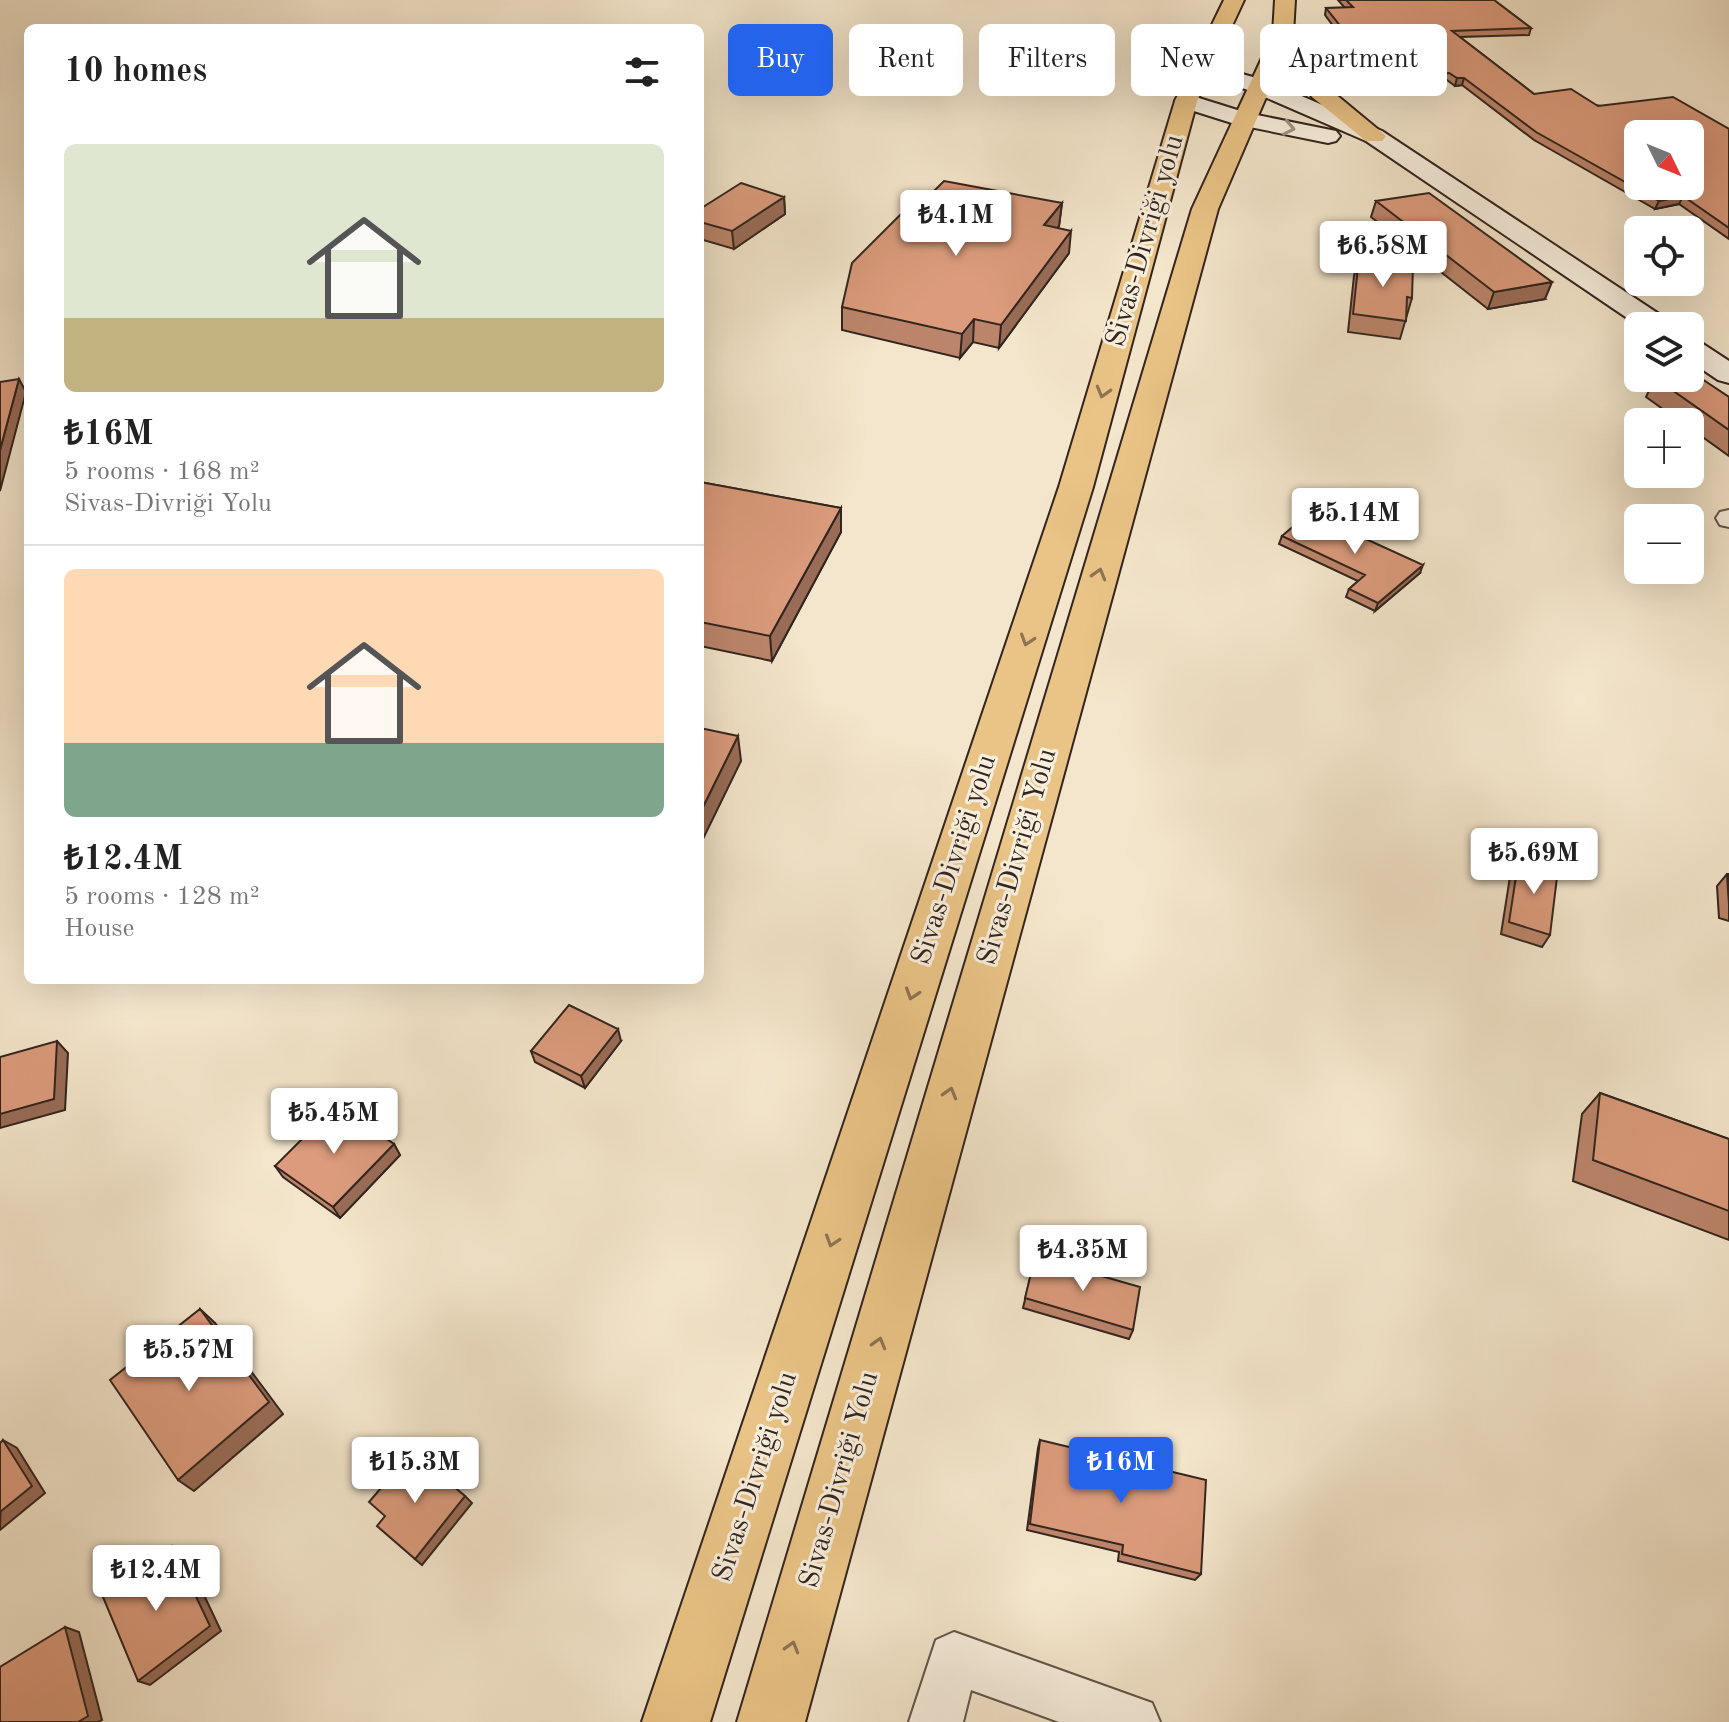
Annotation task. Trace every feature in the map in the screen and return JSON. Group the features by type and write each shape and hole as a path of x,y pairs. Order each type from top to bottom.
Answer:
{"main road":[{"name":"Sivas-Divriği yolu","path":"1223,24 1234,0"},
{"name":"Sivas-Divriği Yolu","path":"771,1722 1205,209 1284,17"},
{"path":"1284,17 1320,92 1374,136"},
{"name":"Sivas-Divriği yolu","path":"676,1722 1076,487 1189,96"}],"street":[{"path":"1244,94 1251,102 1373,153 1582,275"},
{"path":"1221,96 1374,136 1637,312"},
{"path":"1704,357 1729,374"},
{"path":"936,1722 954,1658 1133,1722"}],"building":[{"path":"1346,0 1494,0 1531,28 1452,31 1534,94 1571,89 1598,106 1673,97 1729,129 1729,228 1689,200 1704,200 1704,120 1624,120 1624,181 1536,132 1464,78 1447,73 1447,24 1339,24 1326,8 1353,7"},
{"path":"944,181 1062,203 1044,225 1071,231 1001,325 974,319 962,334 842,307 852,263 917,198 925,200"},
{"path":"741,183 784,197 732,231 704,223 704,206"},
{"path":"1429,193 1552,282 1494,292 1376,201"},
{"path":"1359,258 1413,265 1412,298 1407,297 1406,321 1353,314"},
{"path":"19,379 0,450 0,382"},
{"path":"1704,380 1729,397 1729,430 1704,412 1704,408 1698,408 1675,392 1704,392"},
{"path":"704,483 841,508 770,636 704,623"},
{"path":"1309,513 1423,565 1378,603 1349,589 1365,575 1282,536"},
{"path":"704,729 738,736 704,805"},
{"path":"1519,857 1558,869 1550,935 1509,922"},
{"path":"569,1005 618,1029 581,1076 531,1051"},
{"path":"57,1041 54,1099 0,1114 0,1057"},
{"path":"1600,1093 1729,1139 1729,1211 1593,1160"},
{"path":"336,1105 394,1144 333,1207 275,1166"},
{"path":"1035,1257 1140,1287 1133,1330 1025,1298"},
{"path":"200,1309 269,1402 178,1480 110,1380"},
{"path":"3,1440 32,1486 0,1512 0,1443"},
{"path":"1040,1440 1206,1480 1201,1574 1122,1554 1123,1545 1030,1524"},
{"path":"412,1452 465,1496 415,1559 377,1526 385,1516 369,1502"},
{"path":"172,1546 210,1626 138,1681 103,1597"},
{"path":"65,1627 88,1716 78,1722 0,1722 0,1667"}]}
